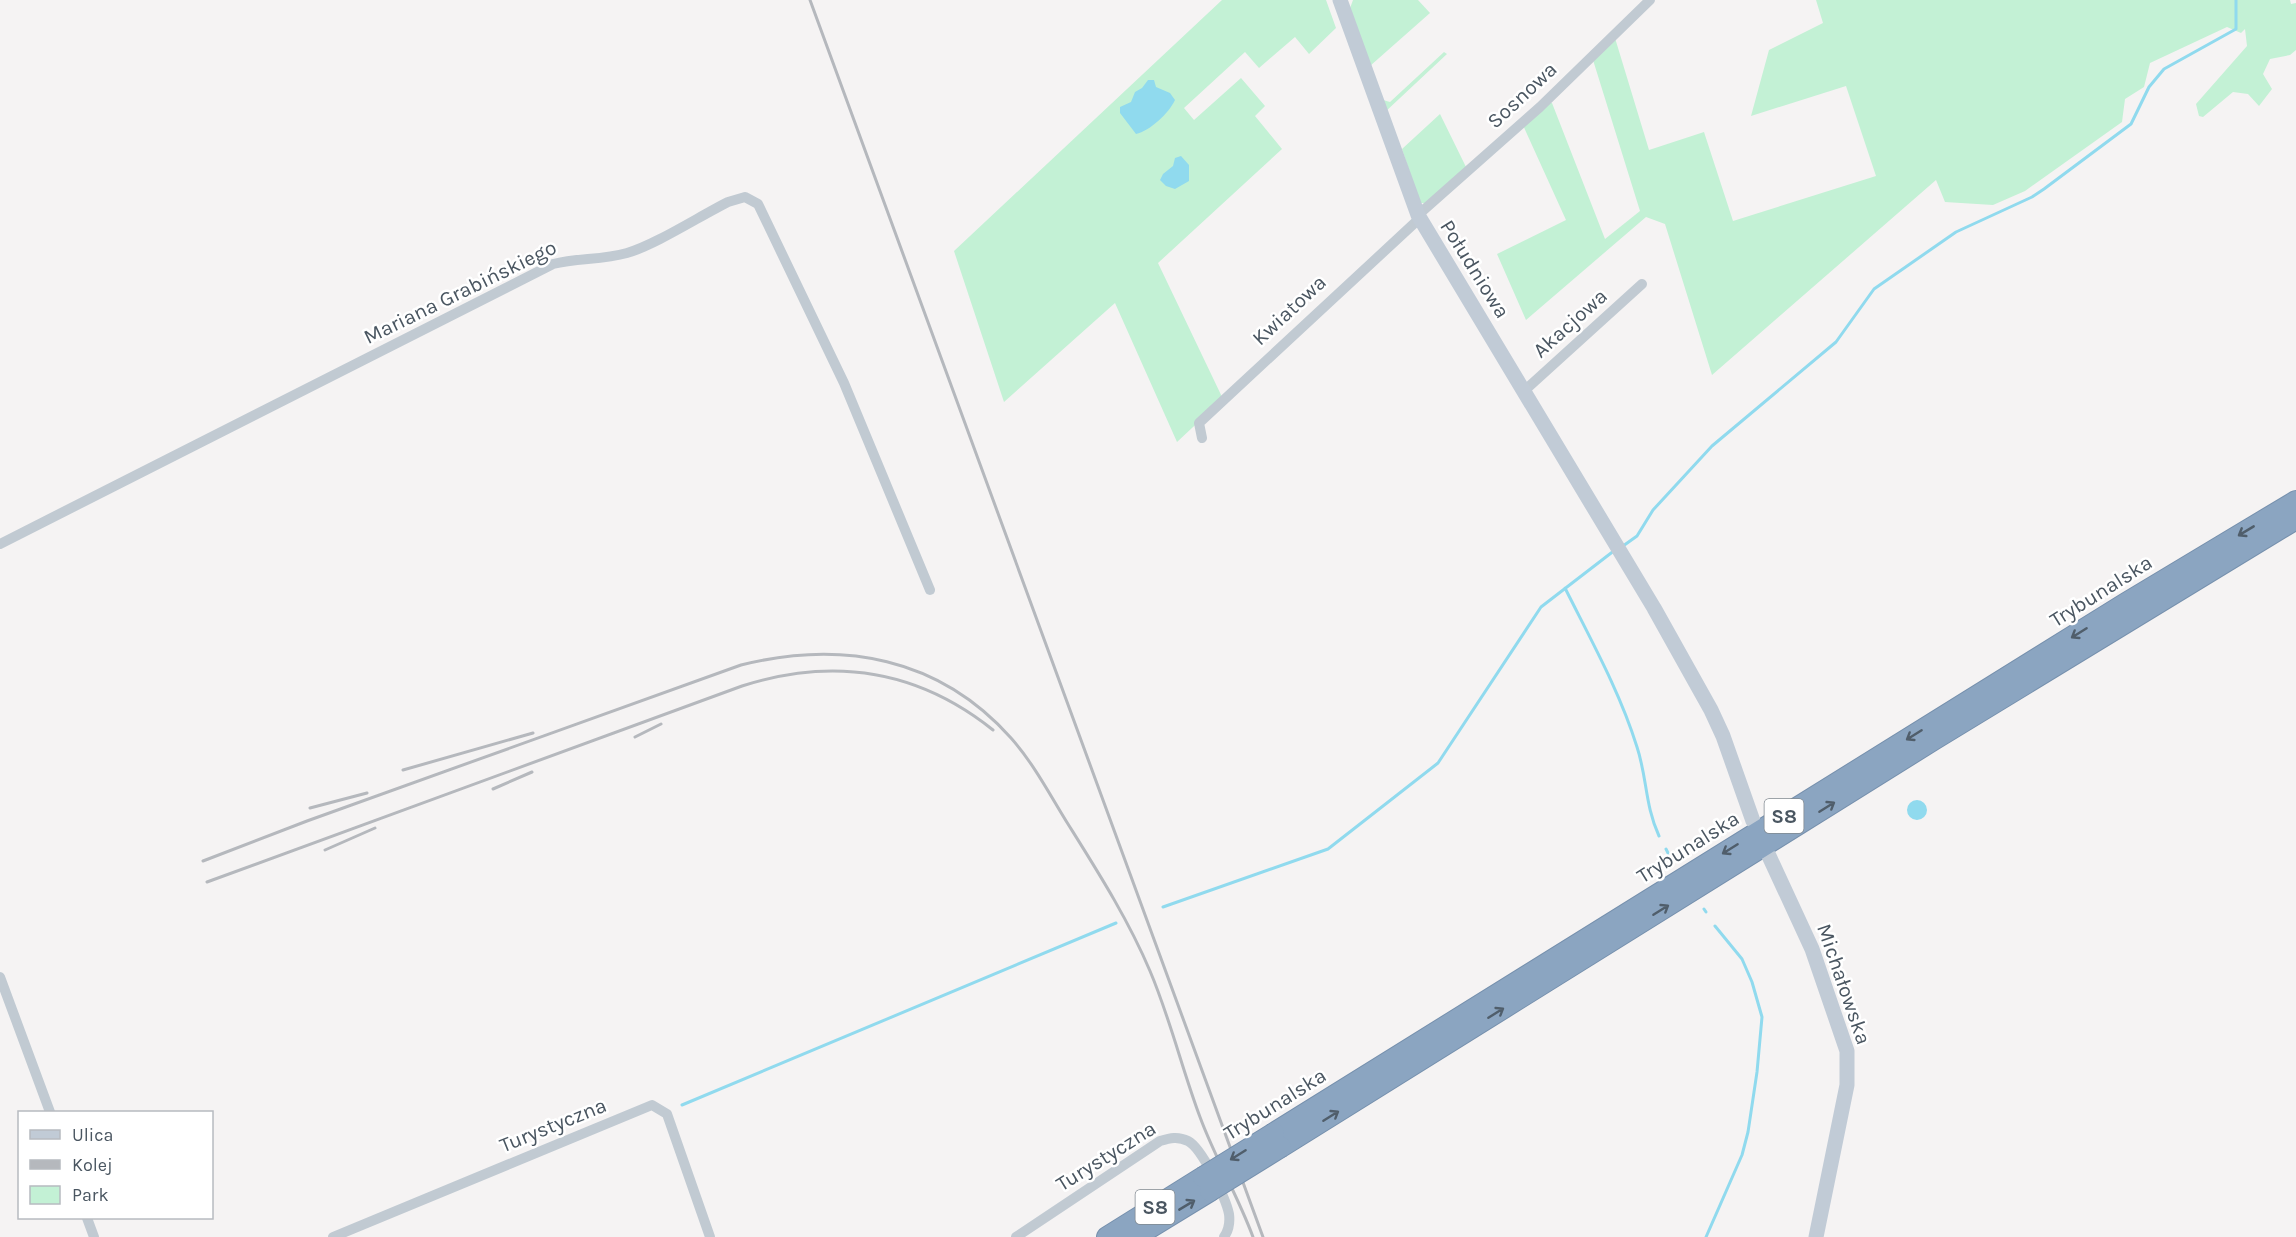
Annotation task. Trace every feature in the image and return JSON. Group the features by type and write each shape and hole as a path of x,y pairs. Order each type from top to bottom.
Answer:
{"highway":[{"name":"Trybunalska","path":"1135,1237 1207,1184 2116,610 2296,501"},
{"name":"Trybunalska","path":"1277,1140 2296,519"},
{"name":"Trybunalska","path":"1107,1237 1207,1184"}],"street":[{"name":"Południowa","path":"1340,0 1419,217 1438,253 1460,283 1613,540 1711,710 1753,820"},
{"name":"Sosnowa","path":"1419,217 1540,107 1650,0"},
{"name":"Mariana Grabińskiego","path":"0,544 553,264 576,258 603,259 630,252 728,202 745,197 758,204 844,383 930,590"},
{"name":"Kwiatowa","path":"1202,438 1199,423 1419,217"},
{"name":"Akacjowa","path":"1524,391 1642,284"},
{"name":"Michałowska","path":"1769,856 1812,949 1847,1051 1847,1085 1816,1237"},
{"path":"0,977 49,1111"},
{"name":"Turystyczna","path":"333,1237 652,1105 667,1114 710,1237"},
{"name":"Turystyczna","path":"1016,1237 1160,1141 1179,1137 1194,1144 1200,1152 1226,1205 1230,1218 1224,1237"},
{"path":"87,1219 94,1237"}],"green space":[{"path":"1222,0 1326,0 1336,28 1309,54 1295,37 1259,68 1245,52 1184,108 1194,120 1241,78 1265,106 1255,116 1282,149 1158,263 1223,399 1177,442 1115,303 1004,402 954,251"},
{"path":"1353,0 1418,0 1430,13 1370,66 1383,100 1390,102 1444,52 1447,54 1384,113 1349,11"},
{"path":"1816,0 2290,0 2291,4 2296,3 2296,50 2290,55 2270,59 2263,74 2272,89 2259,106 2248,94 2233,92 2203,117 2199,116 2196,104 2247,46 2245,29 2241,33 2227,27 2150,63 2144,87 2125,99 2122,122 2025,191 1993,205 1945,202 1936,180 1712,375 1665,224 1646,217 1526,320 1497,254 1566,220 1522,123 1545,103 1552,103 1605,239 1640,211 1593,60 1615,38 1649,150 1704,132 1733,221 1876,176 1846,86 1751,116 1769,50 1823,23"},
{"path":"1440,114 1466,167 1426,203 1420,203 1402,149"}],"water":[{"path":"1148,80 1154,80 1156,87 1170,93 1175,100 1158,121 1136,134 1120,113 1120,107 1131,102 1135,92 1142,88"},
{"path":"1181,156 1189,165 1189,181 1175,189 1166,186 1160,180 1163,174 1173,166 1175,158"},
{"path":"1917,800 1924,803 1927,810 1924,817 1917,820 1910,817 1907,810 1910,803"}],"waterway":[{"path":"1623,546 1637,536 1653,510 1712,446 1836,342 1874,289 1956,232 2032,197 2131,124 2149,87 2164,69 2236,29 2236,0"},
{"path":"1163,907 1328,849 1438,763 1541,607 1615,550"},
{"path":"1565,588 1604,666 1630,727 1640,758 1651,814 1659,836"},
{"path":"1666,849 1669,855"},
{"path":"682,1105 1116,923"},
{"path":"1706,1237 1742,1155 1748,1132 1762,1017 1752,982 1742,959 1715,926"}],"railway":[{"path":"810,0 1263,1237"},
{"path":"203,861 307,821 741,665 816,654 852,656 887,662 921,673 953,689 983,711 1011,738 1027,758 1112,896 1150,971 1200,1117 1253,1237"},
{"path":"207,882 742,686 776,677 809,672 842,671 905,682 935,694 993,730"},
{"path":"635,737 661,724"},
{"path":"403,770 533,733"},
{"path":"493,789 532,772"},
{"path":"310,808 367,793"},
{"path":"325,850 375,828"}]}
